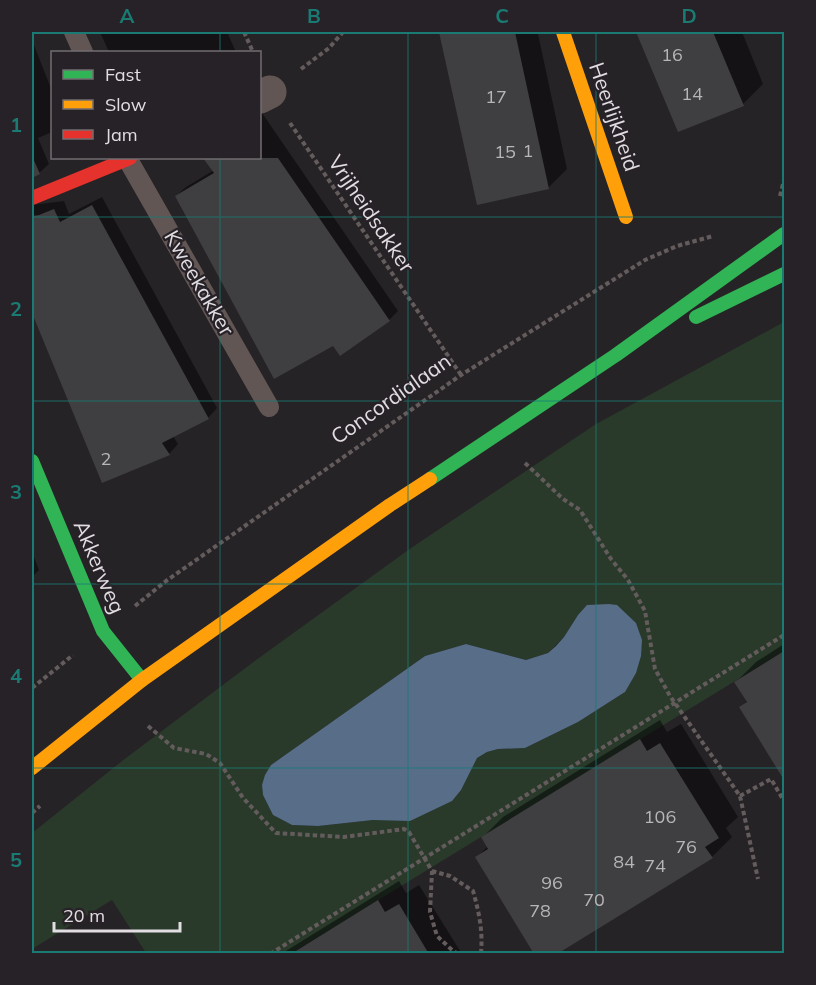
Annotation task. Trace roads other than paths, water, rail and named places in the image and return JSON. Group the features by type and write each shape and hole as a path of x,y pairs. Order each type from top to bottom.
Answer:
{"main road":[{"name":"Heerlijkheid","path":"563,32 626,217"},
{"name":"Kweekakker","path":"32,198 127,159"},
{"path":"32,768 142,680 390,505 616,355 784,234"},
{"path":"616,355 784,274"},
{"name":"Akkerweg","path":"32,461 103,631 142,680"}],"lane":[{"path":"74,32 83,51"},
{"name":"Kweekakker","path":"130,159 269,407"}],"water":[{"path":"587,605 617,605 636,623 642,640 641,656 636,673 625,692 578,722 525,748 498,749 487,752 477,758 461,790 452,801 410,821 373,820 318,826 292,825 273,815 263,795 262,785 271,765 425,656 466,644 526,660 548,653 556,646"}]}
